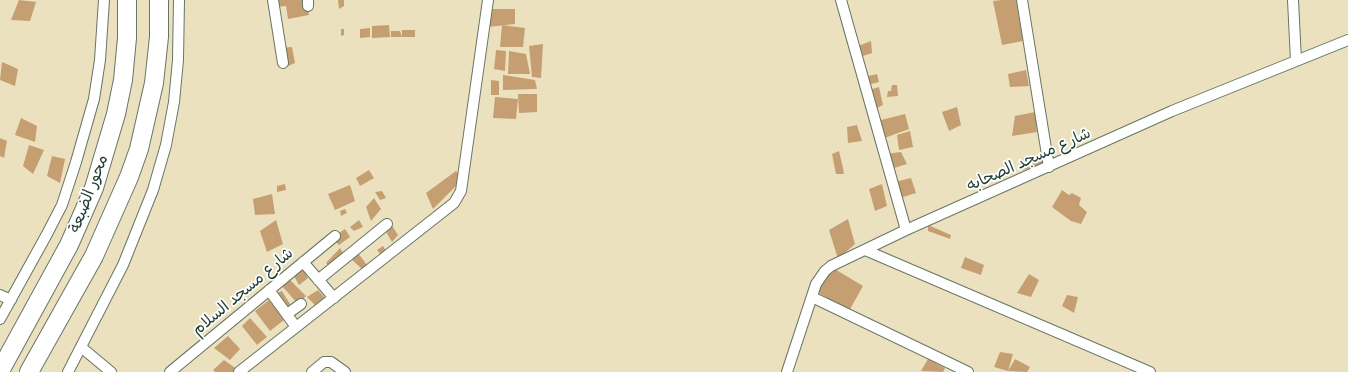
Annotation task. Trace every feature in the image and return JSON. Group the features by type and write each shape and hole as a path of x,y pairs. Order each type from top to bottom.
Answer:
{"highway":[{"name":"محور الضبعة","path":"0,371 69,245 94,188 116,114 123,80 127,38 127,0"},
{"name":"محور الضبعة","path":"35,368 98,250 119,204 136,156 154,83 159,37 159,0"}],"street":[{"path":"0,319 56,216 76,162 94,99 100,60 104,0"},
{"path":"68,372 123,265 153,190 164,153 174,102 178,60 179,0"},
{"path":"273,0 283,63"},
{"path":"239,372 296,326 447,210 458,197 461,190 488,0"},
{"path":"840,0 906,230"},
{"path":"1022,0 1049,167"},
{"path":"1293,0 1296,61"},
{"name":"شارع مسجد الصحابه","path":"787,372 816,284 825,270 906,230 1172,111 1348,40"},
{"path":"318,280 387,224"},
{"name":"شارع مسجد السلام","path":"170,372 335,236"},
{"path":"865,250 1150,372"},
{"path":"303,262 334,298"},
{"path":"269,290 296,326"},
{"path":"0,295 11,300"},
{"path":"812,297 968,372"},
{"path":"287,314 300,304"},
{"path":"81,347 111,372"},
{"path":"312,372 324,362 331,362 345,372"}],"building":[{"path":"19,0 36,2 30,21 11,20"},
{"path":"274,0 307,0 309,15 288,19 286,6 276,7"},
{"path":"338,0 344,0 344,6 339,9"},
{"path":"1016,0 1023,41 1002,45 993,1"},
{"path":"487,9 515,9 515,24 488,27"},
{"path":"389,25 390,37 372,38 372,26"},
{"path":"502,25 525,28 523,47 500,47"},
{"path":"370,28 370,37 360,38 360,29"},
{"path":"341,29 344,29 344,35 341,36"},
{"path":"402,30 415,30 415,37 402,37"},
{"path":"391,31 400,31 402,37 391,37"},
{"path":"871,41 872,53 860,57 858,46"},
{"path":"543,44 541,78 532,77 529,46"},
{"path":"292,47 295,63 284,68 281,48"},
{"path":"496,50 506,51 505,71 494,69"},
{"path":"509,51 526,54 530,74 508,74"},
{"path":"2,62 18,69 15,86 0,80"},
{"path":"1026,70 1029,86 1010,87 1008,74"},
{"path":"877,74 879,82 867,85 864,77"},
{"path":"503,75 535,80 537,89 503,90"},
{"path":"491,80 499,81 499,95 491,95"},
{"path":"892,85 897,85 898,96 887,97 888,91 891,91"},
{"path":"879,87 883,105 873,110 869,90"},
{"path":"518,94 537,94 537,112 519,113"},
{"path":"495,97 518,99 516,119 493,118"},
{"path":"957,107 961,125 949,131 942,112"},
{"path":"1035,112 1037,132 1012,136 1015,116"},
{"path":"905,114 909,129 882,139 877,121"},
{"path":"21,118 37,126 35,142 15,135"},
{"path":"857,125 862,141 848,143 847,127"},
{"path":"910,131 913,147 899,150 897,135"},
{"path":"0,138 7,141 4,158 0,156"},
{"path":"29,145 44,150 33,174 23,166"},
{"path":"839,151 844,174 836,174 832,154"},
{"path":"901,152 907,164 891,169 886,154"},
{"path":"1038,154 1044,165 1022,170 1022,159"},
{"path":"52,156 65,159 60,183 47,176"},
{"path":"369,170 374,178 360,186 356,178"},
{"path":"456,171 463,179 433,209 426,193"},
{"path":"911,178 916,193 900,198 895,182"},
{"path":"285,184 286,190 277,192 277,186"},
{"path":"882,184 887,206 875,211 869,189"},
{"path":"350,185 355,201 335,210 328,194"},
{"path":"1062,190 1069,195 1072,193 1081,198 1079,205 1087,212 1081,224 1071,221 1052,207"},
{"path":"382,191 386,198 380,200 375,192"},
{"path":"272,194 275,214 255,215 253,199"},
{"path":"374,198 381,209 371,221 366,207"},
{"path":"345,209 347,213 341,216 340,211"},
{"path":"848,219 855,244 838,259 829,230"},
{"path":"276,220 283,244 267,252 260,231"},
{"path":"359,220 363,227 354,231 350,227"},
{"path":"391,224 398,235 392,242 385,230"},
{"path":"928,225 951,235 950,239 928,231"},
{"path":"345,229 350,237 339,245 332,238"},
{"path":"383,246 386,251 381,255 377,250"},
{"path":"340,248 346,257 330,268 326,263"},
{"path":"358,253 367,265 362,269 350,258"},
{"path":"965,257 984,265 981,275 961,268"},
{"path":"302,268 308,278 299,285 294,276"},
{"path":"833,268 863,286 849,311 816,291"},
{"path":"1029,274 1039,280 1031,297 1017,293"},
{"path":"289,279 306,296 298,304 282,286"},
{"path":"318,290 325,298 316,306 307,297"},
{"path":"282,291 290,304 284,310 275,294"},
{"path":"1067,295 1078,297 1074,313 1062,306"},
{"path":"269,300 284,320 270,331 255,311"},
{"path":"250,318 267,337 257,345 242,326"},
{"path":"228,336 240,349 230,360 214,348"},
{"path":"1000,352 1013,354 1008,371 994,367"},
{"path":"928,359 945,368 943,372 921,371"},
{"path":"1015,359 1030,367 1027,372 1008,371"},
{"path":"224,360 238,370 235,372 215,372 213,370"}]}
